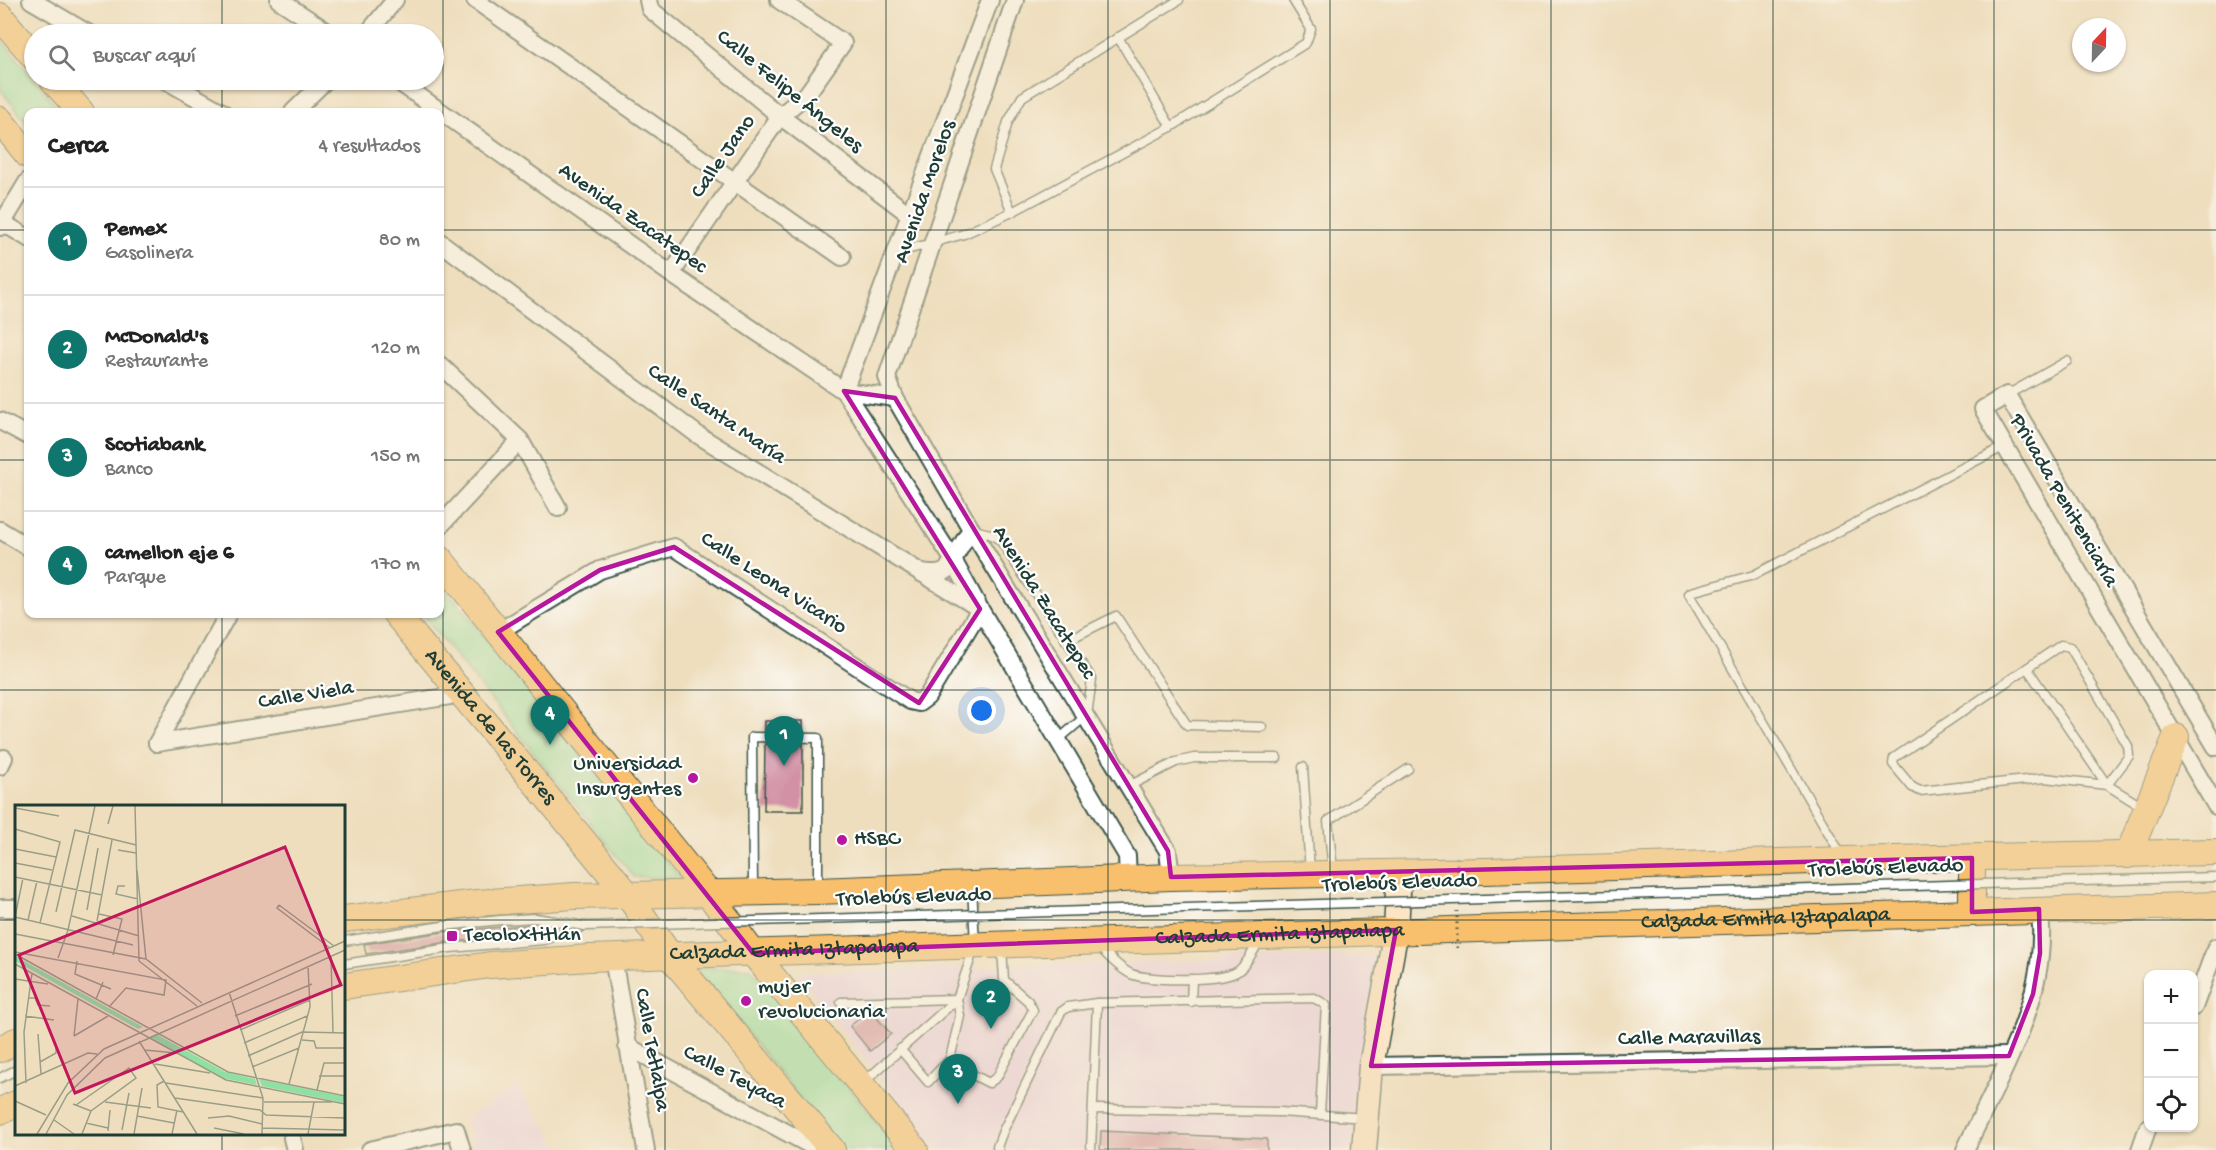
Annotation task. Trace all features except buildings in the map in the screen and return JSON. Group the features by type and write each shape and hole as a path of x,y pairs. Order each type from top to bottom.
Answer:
{"main road":[{"path":"0,16 24,45"},
{"path":"62,90 78,108"},
{"path":"78,90 80,108"},
{"path":"0,120 24,150"},
{"path":"444,565 753,953 915,1150"},
{"name":"Avenida de las Torres","path":"399,618 628,895 670,956 832,1150"},
{"path":"2128,855 2176,737"},
{"path":"345,919 510,900 628,895 972,886 1171,877 2216,852"},
{"path":"1972,858 1972,912"},
{"name":"Calzada Ermita Iztapalapa","path":"345,986 490,965 613,958 1396,930 2216,905"},
{"path":"0,1049 15,1042"}],"street":[{"path":"31,0 72,24"},
{"path":"279,0 316,24"},
{"path":"375,24 395,0"},
{"path":"475,0 842,257"},
{"name":"Calle Felipe Ángeles","path":"648,0 650,9 780,116 910,215"},
{"name":"Calle Jano","path":"670,274 780,116 807,94 843,43 780,0"},
{"name":"Avenida Morelos","path":"844,391 990,0"},
{"name":"Avenida Morelos","path":"895,398 887,377 1015,0"},
{"path":"183,90 215,108"},
{"path":"297,108 316,90"},
{"name":"Avenida Zacatepec","path":"410,90 436,108"},
{"name":"Avenida Zacatepec","path":"444,114 670,274 844,391 952,558 980,609 1059,739 1127,856 1128,879"},
{"path":"24,188 1,223 24,235"},
{"name":"Calle Santa María","path":"444,245 698,435 980,609"},
{"path":"444,369 519,440 558,508"},
{"name":"Avenida Zacatepec","path":"844,391 895,398 971,529 1087,715 1168,851 1171,877"},
{"name":"Privada Penitenciaría","path":"2216,747 2007,395 1983,409 2216,806"},
{"path":"0,421 24,434"},
{"path":"444,522 519,440"},
{"path":"919,573 933,575 947,570 971,529"},
{"path":"0,530 24,545"},
{"name":"Calle Leona Vicario","path":"498,632 600,570 674,547 910,701 919,703 927,697 980,609"},
{"name":"Calle Viela","path":"226,618 157,743 463,694"},
{"path":"2176,737 2199,719"},
{"path":"1364,1150 1371,1066 1396,930 1399,873"},
{"path":"1965,1150 2024,1022 2038,971 2042,936 2039,909"},
{"path":"2198,994 2216,947"},
{"name":"Calle Tetlalpa","path":"613,958 646,1150"},
{"name":"Calle Teyaca","path":"627,1046 819,1150"},
{"name":"Calle Maravillas","path":"1371,1066 2009,1056"},
{"path":"370,1150 456,1130 462,1150"},
{"path":"2140,1150 2146,1132"}],"lane":[{"path":"1012,212 994,169 1008,122 1022,97 1179,0"},
{"path":"896,253 964,234 1012,212 1171,127 1306,43 1311,29 1293,0"},
{"path":"1119,37 1171,127"},
{"path":"2007,395 2067,361"},
{"path":"1844,860 1689,594 1754,575 2005,446"},
{"path":"971,529 990,534 999,540 1092,679 1087,715 1059,739"},
{"path":"1066,641 1116,616 1187,725 1262,726"},
{"path":"2107,785 2128,756 2128,747 2070,647 2061,645 1894,758 1893,764 1912,787 1920,791 2045,778 2107,785 2147,809"},
{"path":"2027,668 2107,785"},
{"path":"753,892 752,737 818,738 818,891"},
{"path":"1129,786 1176,762 1194,758 1277,758"},
{"path":"1303,768 1322,875"},
{"path":"1322,875 1328,821 1408,769"},
{"name":"Trolebús Elevado","path":"345,941 443,926 536,918 585,926 2216,877"},
{"path":"900,1049 928,1082 950,1059 960,1016 957,999 975,945 972,886"},
{"name":"Trolebús Elevado","path":"345,964 462,946 544,940 585,926"},
{"path":"1092,941 1129,973 1145,979 1192,979 1233,974 1240,970 1264,935"},
{"path":"950,1059 952,1064 989,1083 997,1077 1033,1010 1028,1000 1004,980 1002,944"},
{"path":"1191,1002 1192,979"},
{"path":"999,1150 997,1147 1002,1131 1061,1012 1068,1006 1097,1003 1314,998 1326,1005 1320,1114"},
{"path":"841,1002 957,999"},
{"path":"862,1083 957,999"},
{"path":"1091,1150 1097,1003"},
{"path":"0,1078 15,1070"},
{"path":"1093,1109 1320,1114 1366,1118"}],"highlighted area":[{"path":"844,391 895,398 1168,851 1171,877 1972,858 1972,912 2039,909 2040,953 2033,994 2009,1056 1371,1066 1396,930 753,953 498,632 600,570 674,547 919,703 980,609"}],"shaded area":[{"path":"1382,955 1353,1150 937,1150 797,973"},
{"path":"518,1086 561,1150 473,1150 466,1118"}],"green space":[{"path":"0,38 24,67 24,90 43,90 58,108 24,108 24,119 0,89"},
{"path":"444,586 680,878 634,877 425,618 444,618"},
{"path":"694,968 751,968 900,1150 842,1150"}],"place":[{"name":"camellon eje 6","path":"550,745"},
{"name":"Pemex","path":"784,766"},
{"name":"Universidad Insurgentes","path":"693,778"},
{"name":"HSBC","path":"842,840"},
{"name":"Tecoloxtitlán","path":"452,936"},
{"name":"mujer revolucionaria","path":"746,1001"},
{"name":"McDonald's","path":"991,1029"},
{"name":"Scotiabank","path":"958,1104"}]}
